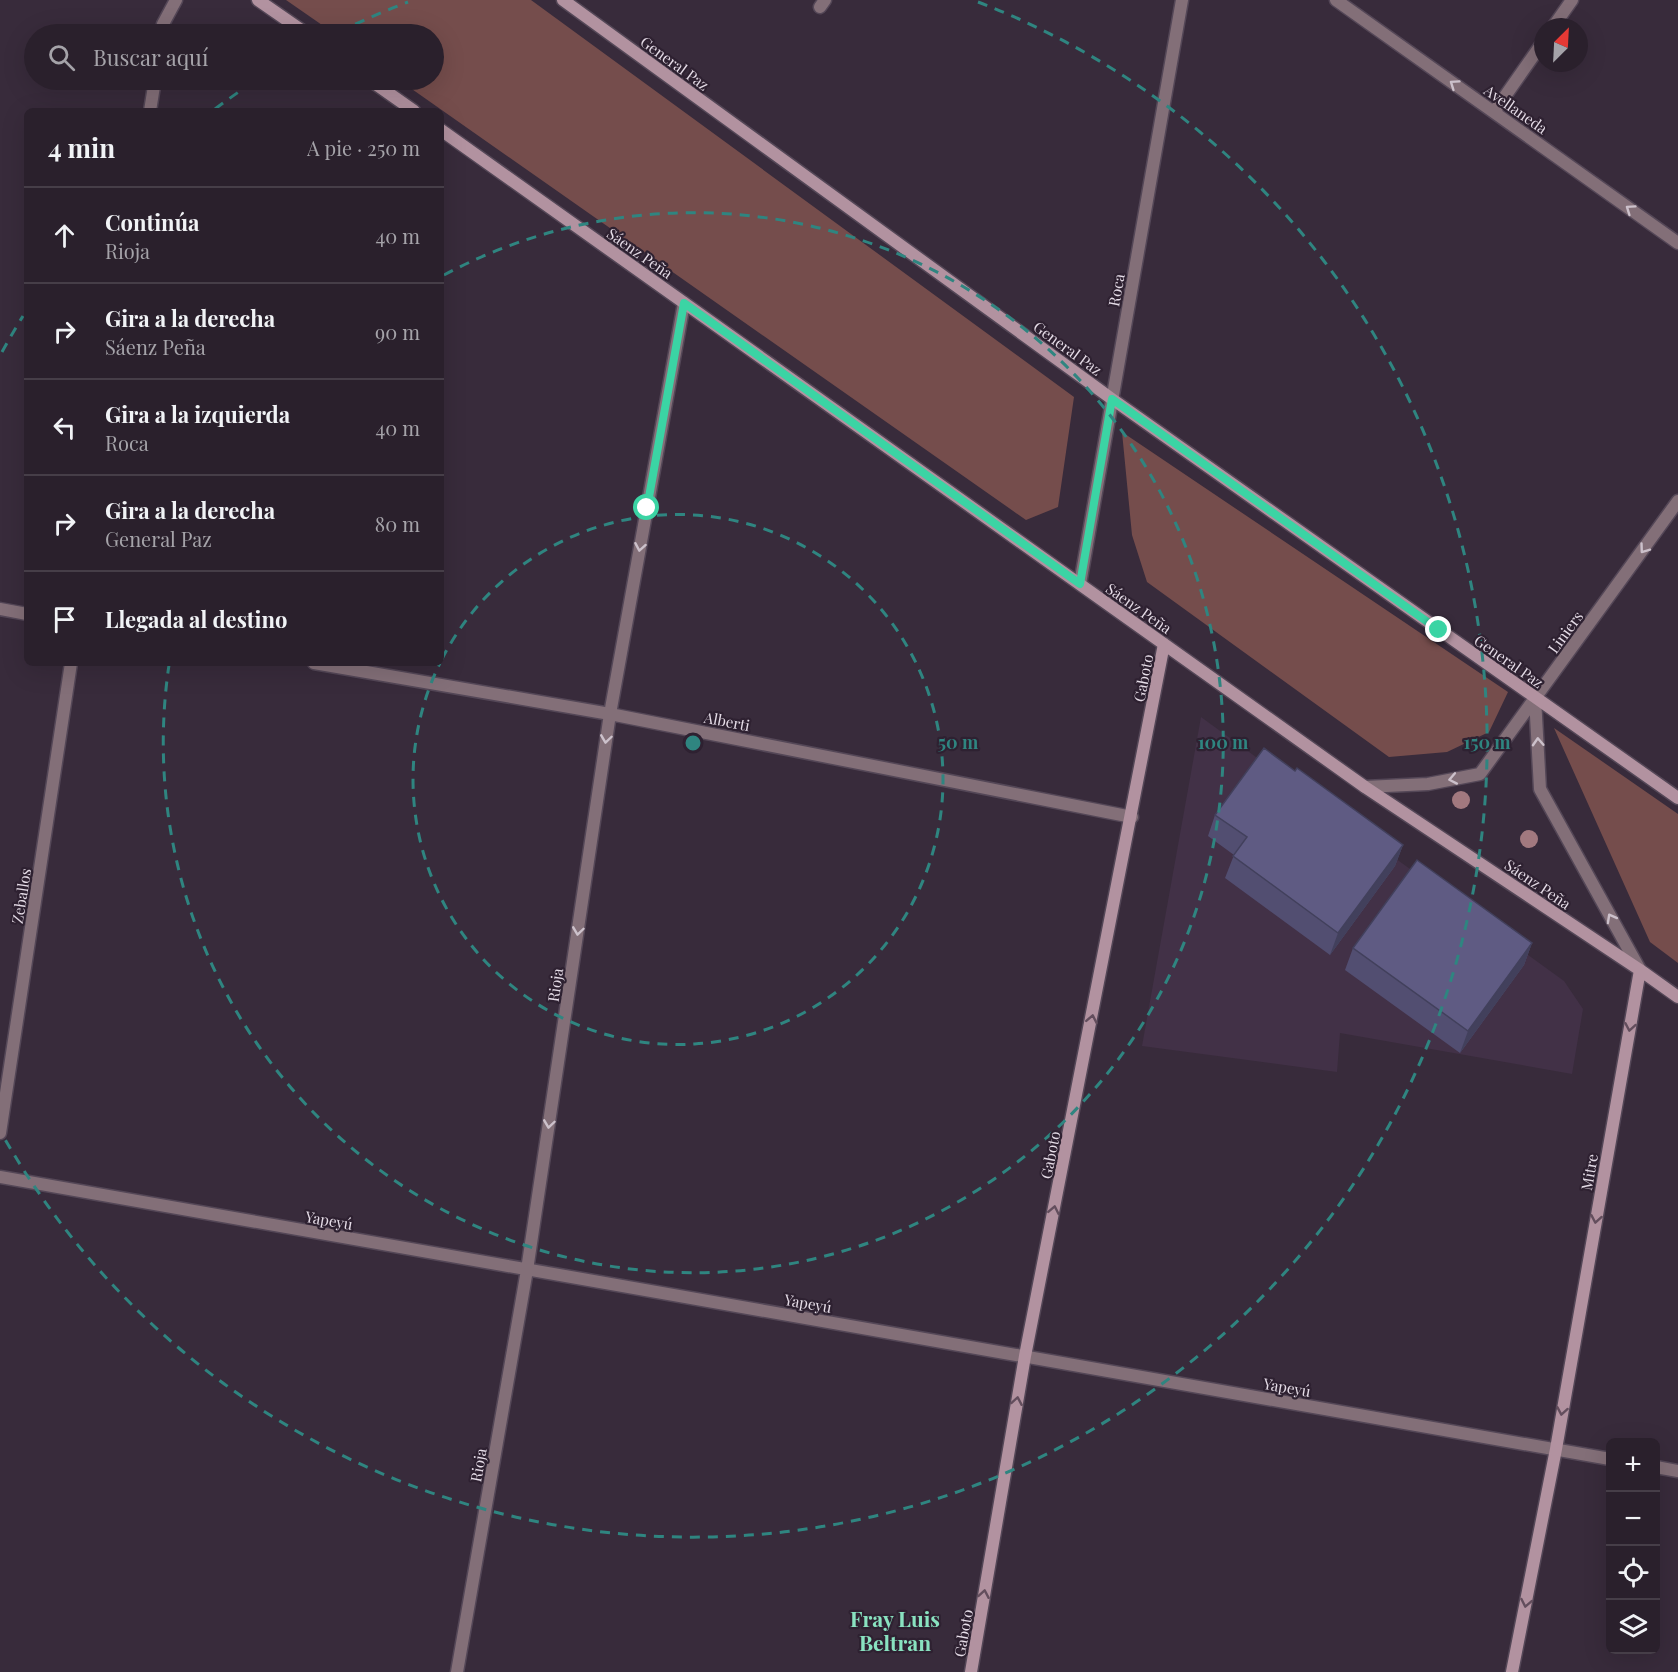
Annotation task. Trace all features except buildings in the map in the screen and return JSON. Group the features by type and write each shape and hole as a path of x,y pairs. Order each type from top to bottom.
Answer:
{"street":[{"path":"163,24 176,0"},
{"path":"258,0 292,24"},
{"name":"General Paz","path":"563,0 1112,399 1678,798"},
{"name":"Roca","path":"1080,584 1182,0"},
{"name":"Avellaneda","path":"1336,0 1678,243"},
{"path":"1559,18 1572,0"},
{"path":"1494,112 1534,55"},
{"path":"150,108 153,90"},
{"path":"384,90 410,108"},
{"name":"Sáenz Peña","path":"444,132 1365,788 1678,997"},
{"name":"Rioja","path":"457,1672 527,1270 610,714 684,303"},
{"name":"Liniers","path":"1365,788 1428,784 1480,774 1678,501"},
{"path":"0,609 24,613"},
{"name":"Gaboto","path":"971,1672 1025,1356 1164,644"},
{"name":"Zeballos","path":"0,1133 71,666"},
{"name":"Alberti","path":"331,666 610,714 1132,817"},
{"path":"1535,698 1540,789 1640,970"},
{"name":"Mitre","path":"1512,1672 1556,1449 1640,970"},
{"name":"Yapeyú","path":"0,1177 1606,1458"},
{"path":"1660,1468 1678,1471"}],"shaded area":[{"path":"286,0 531,0 1074,397 1058,507 1026,520 444,112 444,108 439,108 413,90 444,90 444,24 321,24"},
{"path":"1122,432 1508,692 1489,732 1447,752 1389,757 1147,582 1132,535"},
{"path":"1201,717 1564,981 1583,1009 1572,1074 1340,1033 1337,1072 1142,1046"},
{"path":"1554,728 1678,814 1678,963 1650,942"}],"district":[{"name":"Fray Luis Beltran","path":"895,1630"}],"route":[{"path":"647,508 684,303 1080,584 1112,399 1439,630"}]}
